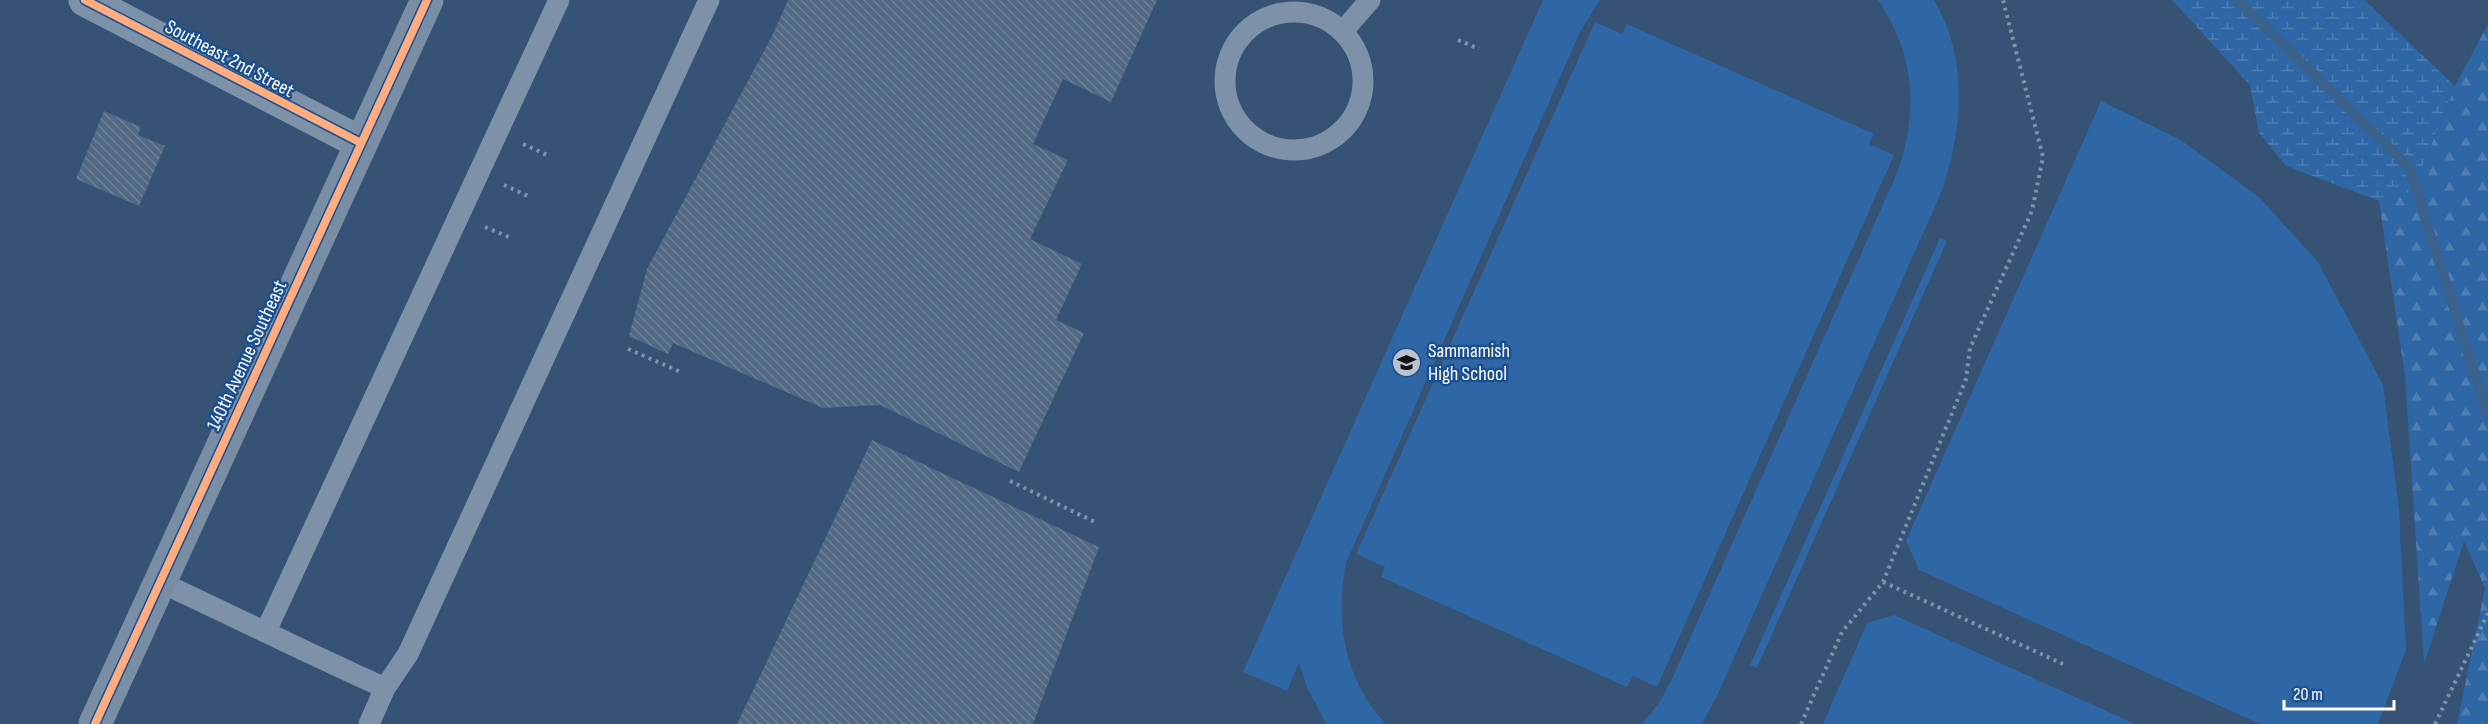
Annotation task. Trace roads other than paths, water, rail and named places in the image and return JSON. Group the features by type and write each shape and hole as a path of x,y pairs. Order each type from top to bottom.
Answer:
{"street":[{"name":"Southeast 2nd Street","path":"85,0 361,143"},
{"name":"140th Avenue Southeast","path":"95,724 426,0"}],"lane":[{"path":"266,630 559,0"},
{"path":"369,724 385,688 408,654 710,0"},
{"path":"1343,31 1370,0"},
{"path":"1301,12 1323,18 1343,31 1356,50 1363,71 1363,93 1355,115 1342,133 1323,145 1301,151 1278,149 1257,141 1240,126 1228,106 1223,83 1227,60 1238,39 1256,22 1277,13 1301,12"},
{"path":"160,582 266,630 300,651 385,688"}],"waterway":[{"path":"2237,0 2409,167 2488,416"}],"place":[{"name":"Sammamish High School","path":"1407,362"}]}
